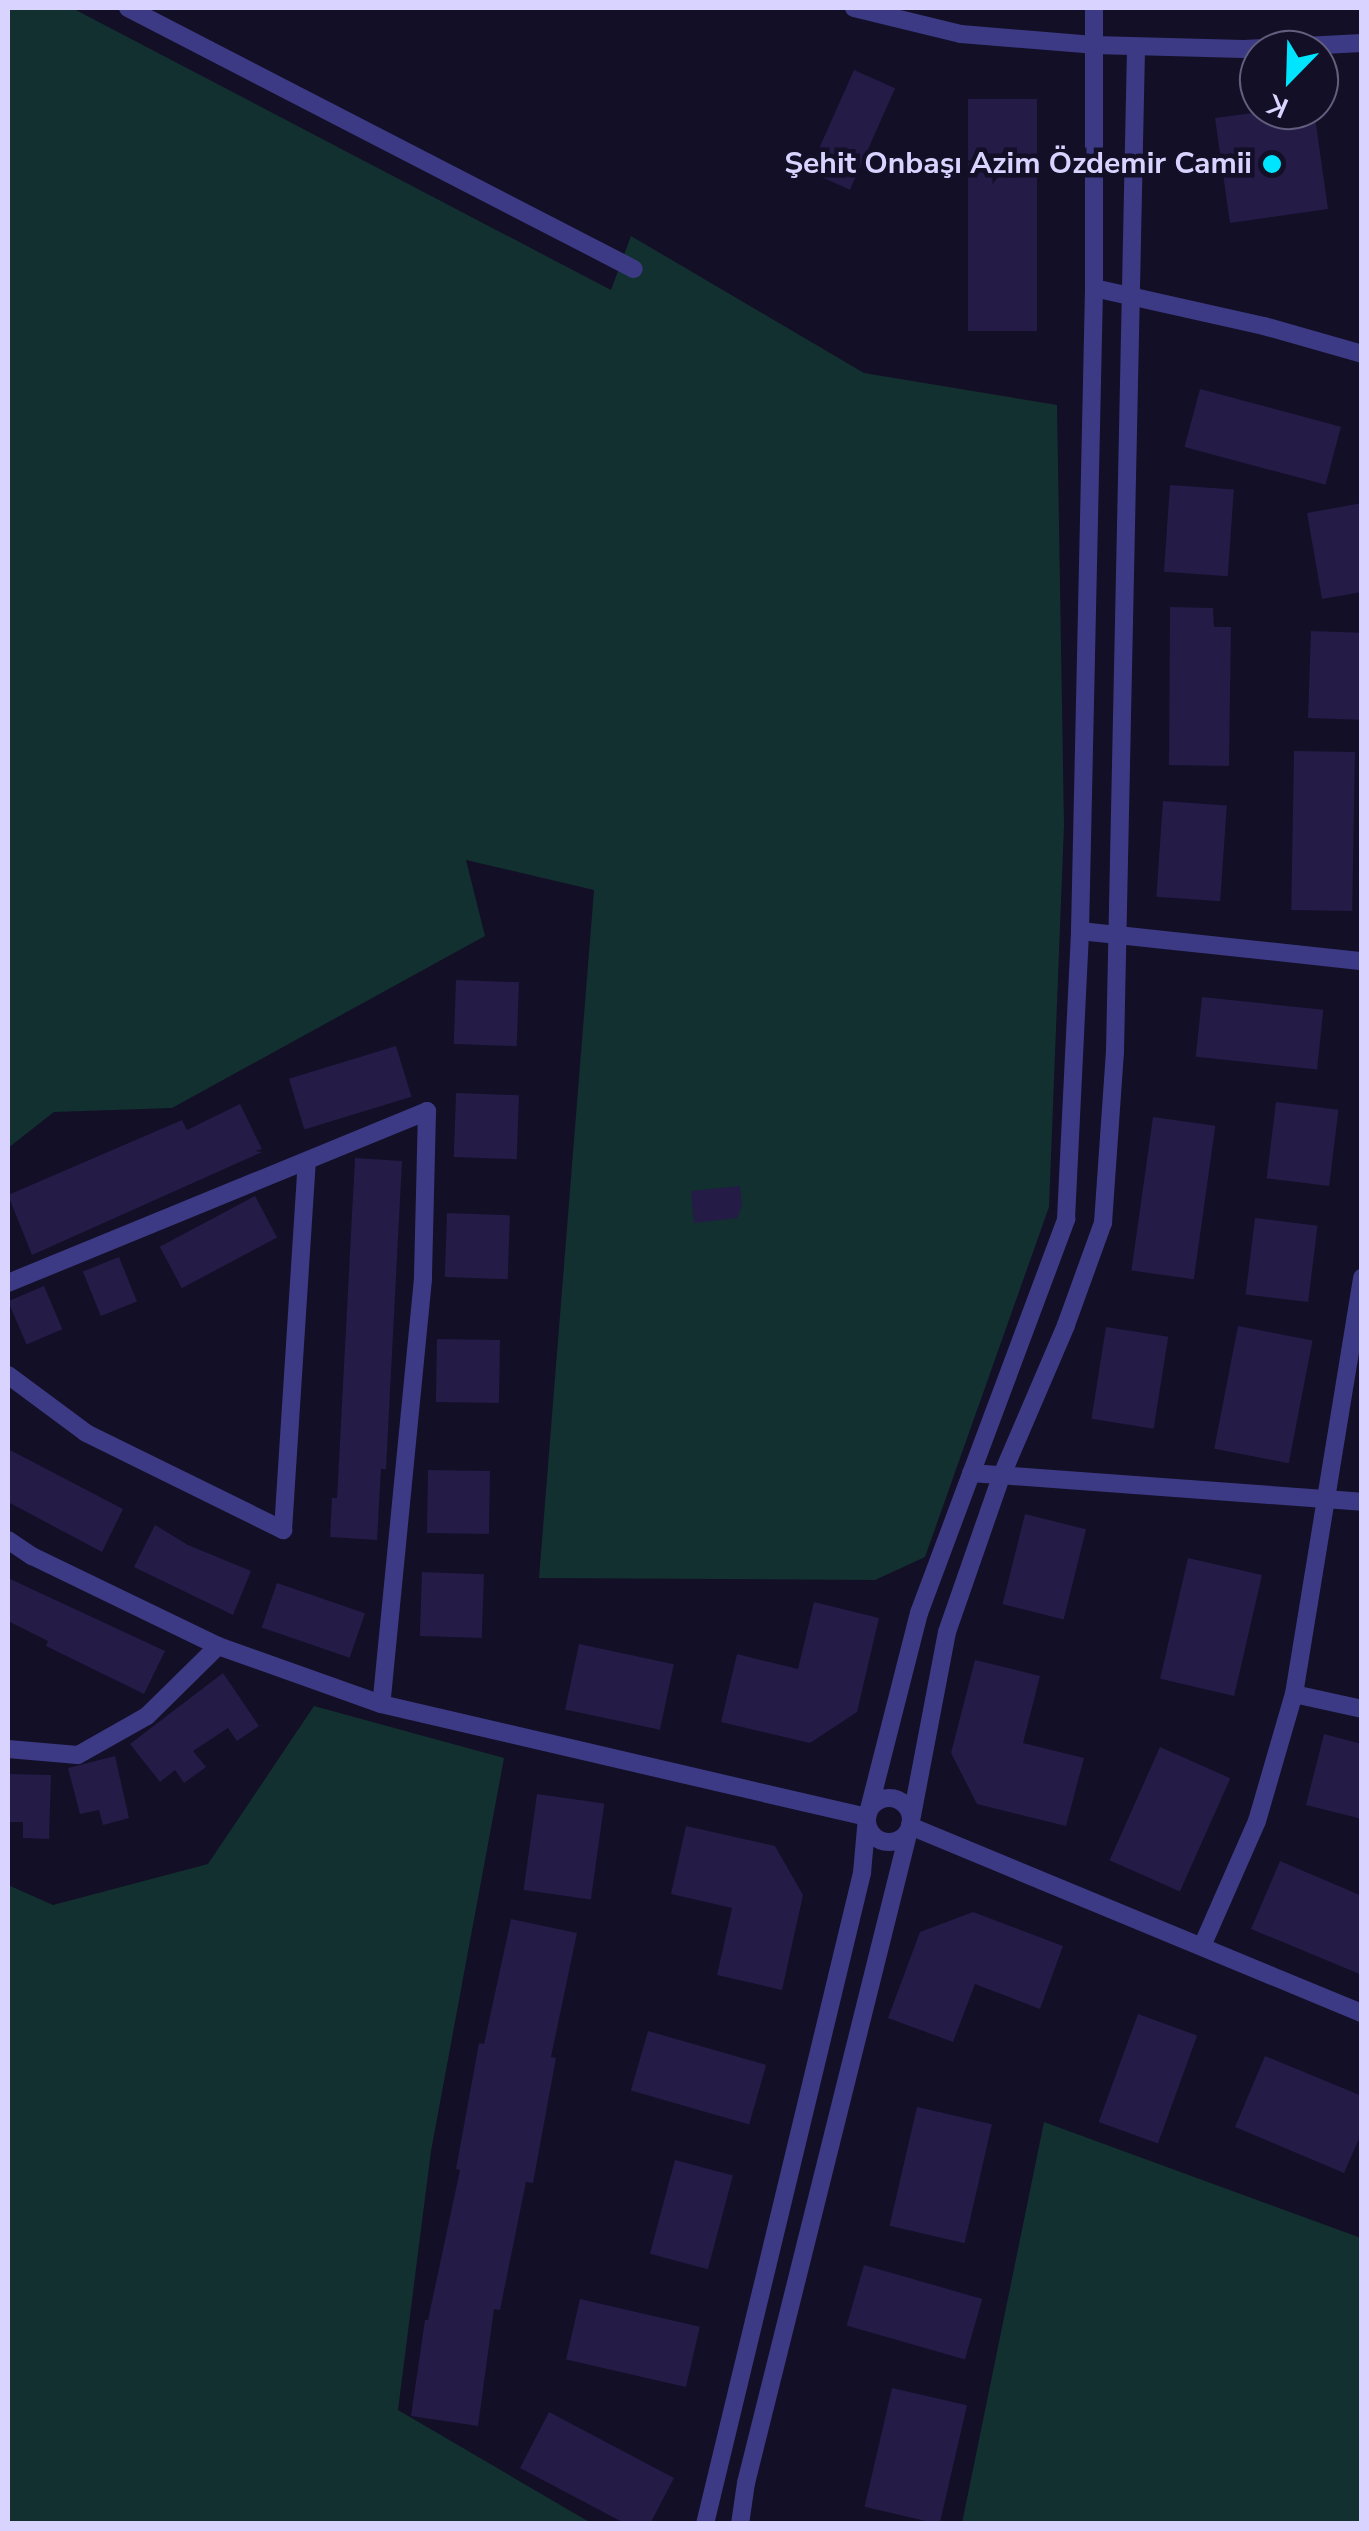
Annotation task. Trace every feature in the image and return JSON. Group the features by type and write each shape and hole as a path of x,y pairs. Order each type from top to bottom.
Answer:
{"street":[{"path":"128,8 634,269"},
{"path":"854,8 961,34 1094,46 1244,49 1362,43"},
{"path":"705,2524 862,1873 867,1816 919,1613 1066,1219 1080,931 1094,288 1094,8"},
{"path":"740,2524 746,2483 910,1826 947,1632 1002,1476 1066,1326 1103,1222 1116,1051 1136,47"},
{"path":"1094,288 1264,326 1362,354"},
{"path":"1080,931 1362,961"},
{"path":"8,1283 307,1163 427,1110 423,1279 381,1704"},
{"path":"8,1375 86,1433 283,1530 307,1163"},
{"path":"1203,1944 1258,1821 1294,1694 1356,1353 1362,1278"},
{"path":"971,1473 1362,1502"},
{"path":"8,1540 32,1556 218,1646 381,1704 867,1816"},
{"path":"8,1749 78,1755 147,1716 218,1646"},
{"path":"1294,1694 1362,1709"},
{"path":"890,1798 907,1808 910,1826 895,1841 880,1841 870,1831 867,1816 878,1801 890,1798"},
{"path":"910,1826 1362,2013"}],"green space":[{"path":"8,8 72,8 611,290 631,236 864,373 1057,405 1064,825 1049,1207 925,1557 875,1580 539,1578 594,890 466,860 485,936 172,1108 54,1112 8,1148"},
{"path":"314,1706 504,1758 431,2151 398,2410 591,2523 8,2523 8,1885 53,1905 208,1864"},
{"path":"1044,2122 1361,2238 1361,2523 962,2523"}],"building":[{"path":"854,70 895,88 850,190 809,171"},
{"path":"968,99 1037,99 1037,331 968,331"},
{"name":"Şehit Onbaşı Azim Özdemir Camii","path":"1239,115 1239,130 1317,130 1328,209 1230,223 1215,118"},
{"path":"1200,389 1341,427 1325,485 1184,447"},
{"path":"1170,485 1234,489 1228,576 1164,572"},
{"path":"1362,503 1362,592 1322,599 1307,513"},
{"path":"1170,607 1213,608 1214,627 1231,627 1229,766 1169,765"},
{"path":"1311,631 1362,633 1359,720 1308,718"},
{"path":"1294,751 1355,752 1352,911 1291,910"},
{"path":"1163,801 1227,805 1220,901 1156,897"},
{"path":"456,980 519,982 517,1046 454,1044"},
{"path":"1202,997 1323,1010 1317,1069 1196,1057"},
{"path":"396,1046 411,1097 304,1129 289,1079"},
{"path":"456,1093 519,1095 517,1159 454,1157"},
{"path":"1276,1102 1339,1110 1329,1186 1267,1178"},
{"path":"240,1104 262,1149 255,1151 262,1152 32,1255 8,1195 182,1120 187,1130"},
{"path":"1153,1117 1215,1126 1194,1279 1131,1270"},
{"path":"355,1158 402,1161 386,1469 381,1469 377,1540 330,1537 332,1498 337,1498"},
{"path":"740,1186 742,1206 737,1218 694,1223 691,1191"},
{"path":"255,1196 277,1237 182,1288 160,1247"},
{"path":"447,1213 510,1215 508,1279 445,1277"},
{"path":"1255,1218 1318,1226 1308,1302 1246,1294"},
{"path":"119,1257 137,1302 101,1316 83,1272"},
{"path":"44,1286 62,1329 26,1345 8,1301"},
{"path":"1238,1326 1313,1341 1289,1463 1214,1449"},
{"path":"1106,1327 1168,1337 1154,1429 1091,1419"},
{"path":"437,1339 500,1340 499,1403 436,1402"},
{"path":"8,1449 123,1509 102,1552 8,1502"},
{"path":"428,1470 490,1471 489,1534 427,1533"},
{"path":"1025,1514 1086,1529 1064,1619 1003,1604"},
{"path":"155,1525 188,1545 251,1571 233,1615 134,1567"},
{"path":"1188,1558 1262,1575 1234,1696 1160,1679"},
{"path":"422,1572 484,1574 482,1638 420,1636"},
{"path":"8,1578 165,1651 144,1694 46,1646 48,1641 8,1621"},
{"path":"277,1583 365,1613 350,1658 262,1627"},
{"path":"814,1602 879,1618 857,1712 810,1743 721,1722 737,1654 798,1669"},
{"path":"579,1644 674,1664 660,1730 565,1710"},
{"path":"975,1660 1040,1676 1023,1743 1084,1758 1066,1826 977,1804 951,1753"},
{"path":"223,1673 259,1726 237,1741 228,1728 193,1751 206,1767 184,1783 175,1770 160,1782 130,1744"},
{"path":"1324,1734 1362,1744 1362,1819 1306,1805"},
{"path":"1160,1747 1230,1778 1180,1892 1110,1860"},
{"path":"115,1756 129,1818 103,1825 99,1810 80,1814 68,1768"},
{"path":"8,1774 51,1775 49,1839 23,1838 23,1822 8,1822"},
{"path":"537,1794 604,1803 591,1900 524,1890"},
{"path":"686,1826 775,1846 803,1895 782,1990 717,1975 732,1908 671,1894"},
{"path":"1280,1861 1362,1896 1362,1975 1251,1929"},
{"path":"973,1912 1063,1946 1040,2009 975,1984 953,2042 888,2018 920,1932"},
{"path":"511,1919 577,1933 551,2057 556,2058 533,2183 526,2182 500,2310 494,2309 478,2426 411,2416 425,2320 460,2170 456,2169 479,2043 484,2044"},
{"path":"1138,2014 1197,2036 1158,2144 1099,2122"},
{"path":"648,2031 766,2065 749,2125 631,2091"},
{"path":"1265,2056 1362,2096 1362,2132 1344,2173 1235,2127"},
{"path":"917,2107 992,2124 965,2243 890,2226"},
{"path":"675,2160 733,2176 708,2269 650,2254"},
{"path":"864,2265 982,2299 965,2359 847,2326"},
{"path":"580,2299 700,2327 686,2387 566,2359"},
{"path":"892,2388 967,2405 940,2524 865,2507"},
{"path":"549,2412 674,2478 650,2524 626,2524 520,2468"}],"place":[{"name":"Şehit Onbaşı Azim Özdemir Camii","path":"1272,164"}]}
